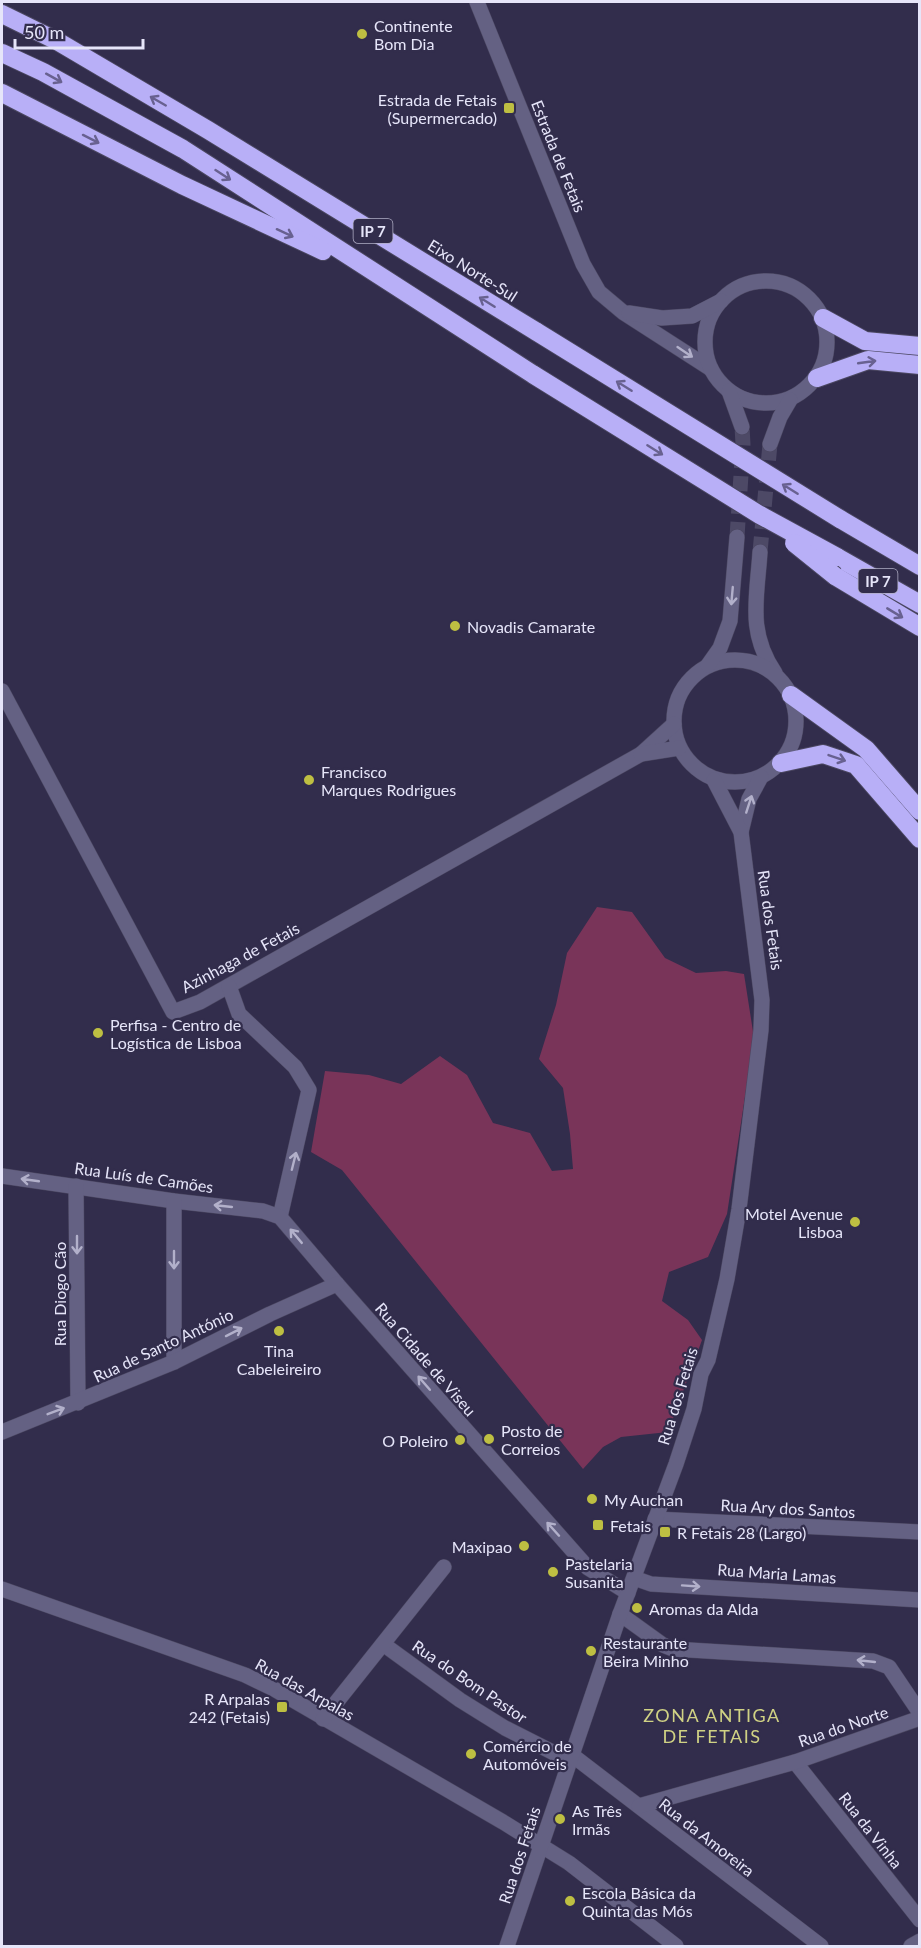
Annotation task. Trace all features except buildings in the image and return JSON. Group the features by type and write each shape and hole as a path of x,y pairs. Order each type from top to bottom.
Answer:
{"highway":[{"name":"Eixo Norte-Sul","path":"2,14 57,41 198,124 920,566"},
{"path":"2,53 43,72 183,149 385,280"},
{"path":"2,93 182,185 385,280"},
{"name":"IP 7","path":"385,280 760,515 920,604"},
{"path":"823,318 865,340 920,346"},
{"path":"817,378 868,360 920,365"},
{"path":"760,515 836,576 920,627"},
{"path":"840,519 920,550"},
{"path":"791,695 866,750 920,812"},
{"path":"781,763 823,754 856,765 920,839"}],"street":[{"name":"Estrada de Fetais","path":"477,2 583,264 599,292 624,313 711,369"},
{"path":"624,313 662,318 692,315 721,301 740,286 765,280 789,285 809,298 823,318 828,338 826,359 817,378 790,400 777,424 770,444"},
{"path":"721,301 708,321 705,345 711,369 729,391 742,427"},
{"path":"729,391 748,401 769,404 790,400"},
{"path":"737,537 730,621 720,648 708,665 689,680 677,700 674,724 679,748 694,767 714,780 738,783 761,777 781,763 793,742 796,718 791,695 763,654 756,629 760,552"},
{"path":"708,665 732,660 744,661 756,663 776,675"},
{"name":"Azinhaga de Fetais","path":"2,691 173,1012 200,1002 641,754"},
{"path":"641,754 674,724"},
{"path":"641,754 679,748"},
{"name":"Rua dos Fetais","path":"741,832 749,799 761,777"},
{"name":"Rua dos Fetais","path":"507,1947 620,1614 676,1464 694,1409 701,1374 708,1360 727,1279 739,1209 761,1030 762,1000 741,832 714,780"},
{"path":"229,986 239,1014 296,1067 309,1090 280,1217"},
{"name":"Rua Luís de Camões","path":"2,1176 174,1201 263,1211 280,1217"},
{"name":"Rua Diogo Cão","path":"76,1186 78,1403"},
{"path":"174,1201 174,1362"},
{"name":"Rua Cidade de Viseu","path":"280,1217 588,1568 628,1593"},
{"name":"Rua de Santo António","path":"2,1432 174,1362 270,1314 337,1284"},
{"name":"Rua Ary dos Santos","path":"655,1519 920,1532"},
{"path":"323,1719 444,1567"},
{"name":"Rua Maria Lamas","path":"634,1578 651,1584 920,1600"},
{"name":"Rua das Arpalas","path":"2,1589 245,1675 541,1845 569,1863 676,1947"},
{"path":"620,1614 663,1645 673,1649 873,1661 889,1667 920,1713"},
{"name":"Rua do Bom Pastor","path":"383,1644 487,1717 571,1758"},
{"name":"Rua do Norte","path":"639,1806 795,1762 920,1718"},
{"name":"Rua da Amoreira","path":"571,1758 639,1806 821,1947"},
{"name":"Rua da Vinha","path":"795,1762 920,1920"},
{"path":"911,1947 920,1941"}],"shaded area":[{"path":"597,907 632,912 665,958 696,973 726,971 744,974 754,1038 727,1214 708,1257 669,1272 662,1301 688,1320 702,1340 668,1432 621,1437 603,1447 583,1469 342,1170 311,1152 325,1071 369,1075 401,1084 440,1056 467,1075 493,1123 530,1133 552,1171 573,1169 563,1088 539,1059 556,1005 567,953"}],"tunnel":[{"path":"737,537 742,427"},
{"path":"760,552 770,444"}],"place":[{"name":"Continente Bom Dia","path":"362,34"},
{"name":"Estrada de Fetais (Supermercado)","path":"509,108"},
{"name":"Novadis Camarate","path":"455,626"},
{"name":"Francisco Marques Rodrigues","path":"309,780"},
{"name":"Perfisa - Centro de Logística de Lisboa","path":"98,1033"},
{"name":"Motel Avenue Lisboa","path":"855,1222"},
{"name":"Tina Cabeleireiro","path":"279,1331"},
{"name":"Posto de Correios","path":"489,1439"},
{"name":"O Poleiro","path":"460,1440"},
{"name":"My Auchan","path":"592,1499"},
{"name":"Fetais","path":"598,1525"},
{"name":"R Fetais 28 (Largo)","path":"665,1532"},
{"name":"Maxipao","path":"524,1546"},
{"name":"Pastelaria Susanita","path":"553,1572"},
{"name":"Aromas da Alda","path":"637,1608"},
{"name":"Restaurante Beira Minho","path":"591,1651"},
{"name":"R Arpalas 242 (Fetais)","path":"282,1707"},
{"name":"Comércio de Automóveis","path":"471,1754"},
{"name":"As Três Irmãs","path":"560,1819"},
{"name":"Escola Básica da Quinta das Mós","path":"570,1901"}],"district":[{"name":"ZONA ANTIGA DE FETAIS","path":"712,1725"}]}
